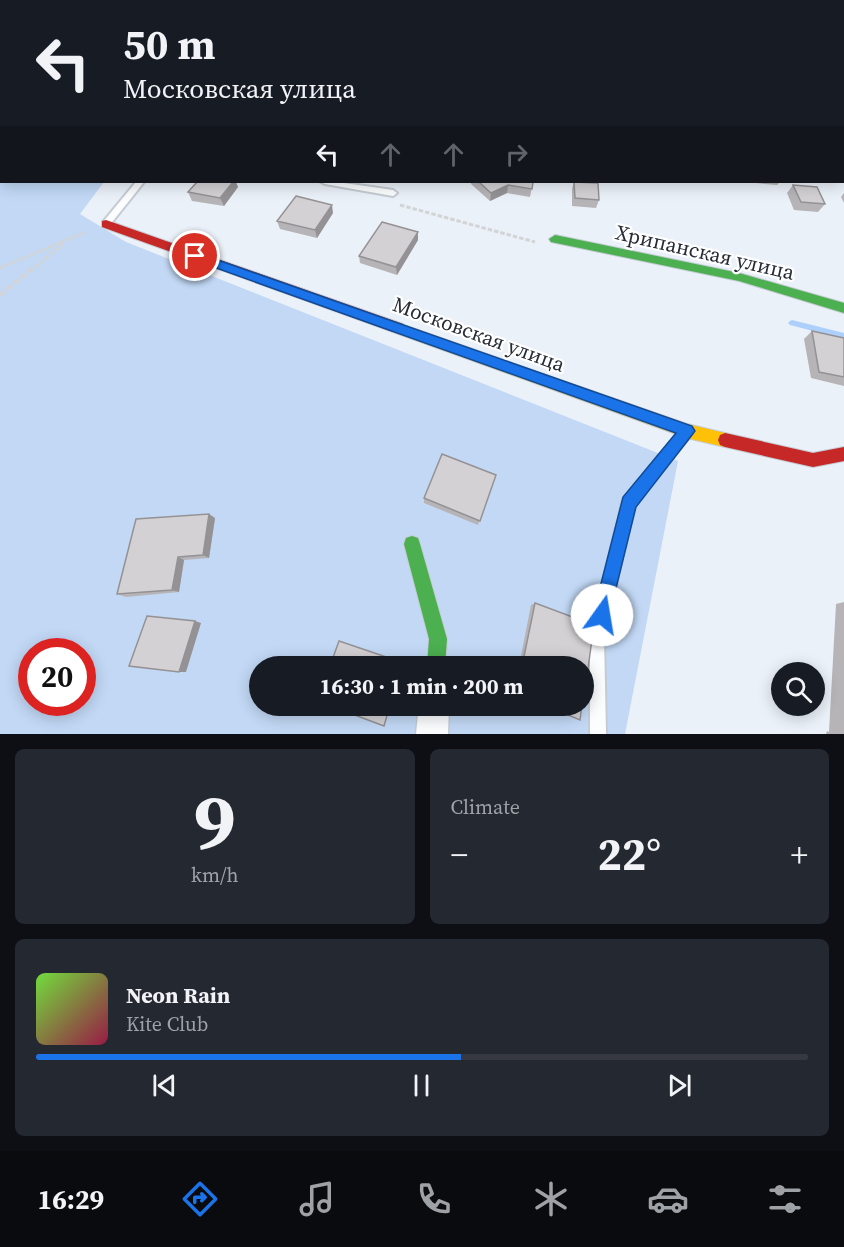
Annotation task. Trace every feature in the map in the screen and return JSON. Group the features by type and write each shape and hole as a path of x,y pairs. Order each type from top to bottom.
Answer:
{"street":[{"name":"Московская улица","path":"106,224 687,431 813,460 844,454"},
{"name":"Хрипанская улица","path":"555,239 739,277 844,308"},
{"path":"412,544 438,639 437,656"},
{"path":"432,734 433,716"}],"lane":[{"path":"106,224 139,183"},
{"path":"331,183 393,193"},
{"path":"598,734 597,637 628,503 687,431"}],"path":[{"path":"393,193 392,203 542,243 555,239"},
{"path":"0,268 106,224"},
{"path":"0,295 68,240"}],"shaded area":[{"path":"0,183 103,183 80,214 126,242 678,461 625,734 0,734"}],"building":[{"path":"196,183 232,183 220,198 188,192"},
{"path":"480,183 533,183 532,189 508,185 491,193"},
{"path":"574,183 598,183 599,200 575,198"},
{"path":"793,185 817,187 825,204 801,202"},
{"path":"296,196 332,205 315,230 277,221"},
{"path":"382,222 418,232 396,267 359,256"},
{"path":"812,331 844,338 844,377 819,372"},
{"path":"442,454 496,475 480,521 424,498"},
{"path":"209,514 203,555 178,557 172,590 117,594 136,519"},
{"path":"535,603 594,625 590,656 524,656"},
{"path":"147,616 195,621 179,672 129,666"},
{"path":"339,641 383,656 334,656"},
{"path":"357,716 387,716 384,726"}],"waterway":[{"path":"792,323 844,336"}],"traffic: fast":[{"path":"555,239 739,277 844,308"},
{"path":"412,544 438,639 437,656"}],"traffic: slow":[{"path":"398,328 687,431 725,440"}],"traffic: jam":[{"path":"106,224 398,328"},
{"path":"725,440 813,460 844,454"}],"route":[{"path":"195,256 687,431 628,503 602,615"}]}
